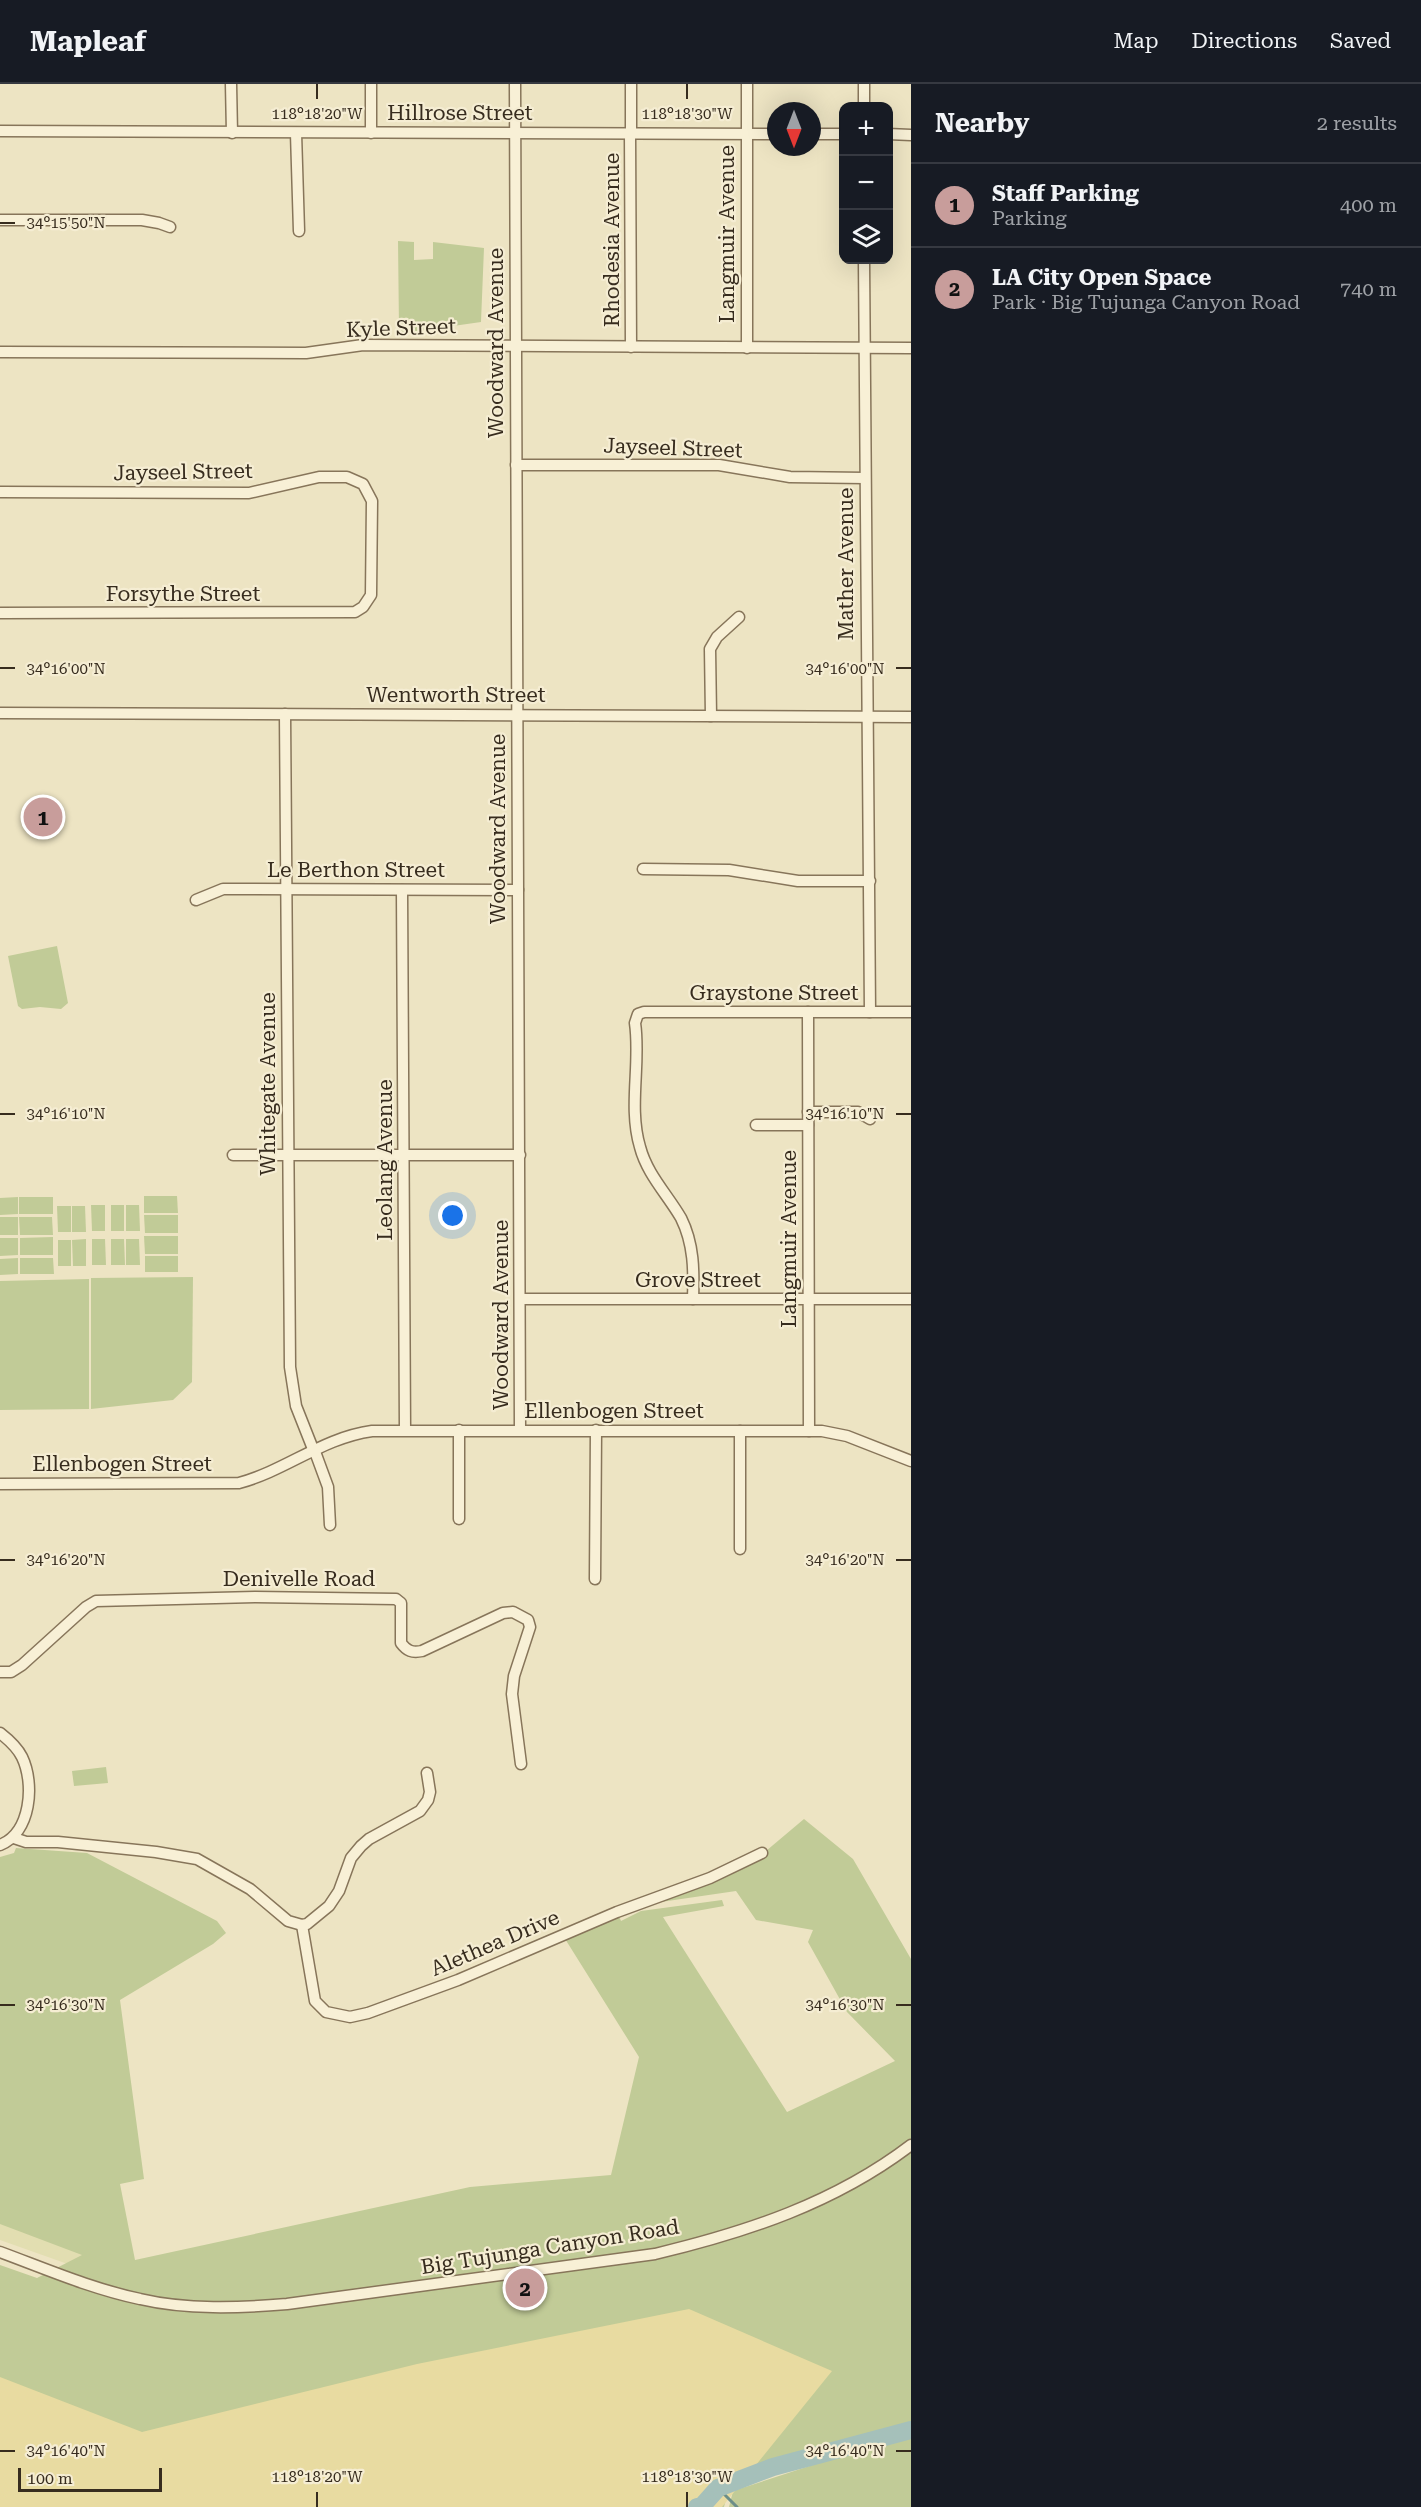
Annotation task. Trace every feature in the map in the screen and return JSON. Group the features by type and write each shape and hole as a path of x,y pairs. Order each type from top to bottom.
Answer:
{"street":[{"path":"231,84 232,133"},
{"path":"371,84 371,133"},
{"name":"Woodward Avenue","path":"515,84 520,1430"},
{"name":"Rhodesia Avenue","path":"631,84 632,347"},
{"name":"Langmuir Avenue","path":"747,84 747,348"},
{"path":"864,84 864,102"},
{"name":"Hillrose Street","path":"0,131 767,134"},
{"path":"296,133 299,231"},
{"path":"821,134 839,134"},
{"path":"893,134 911,135"},
{"path":"0,220 142,220 159,222 170,227"},
{"name":"Mather Avenue","path":"864,264 870,1012"},
{"name":"Kyle Street","path":"0,352 306,353 363,345 911,348"},
{"name":"Jayseel Street","path":"516,465 719,465 789,477 865,478"},
{"name":"Jayseel Street","path":"0,492 249,493 319,477 347,477 363,484 372,501 371,590 369,600 363,607"},
{"name":"Forsythe Street","path":"0,613 351,613 363,607"},
{"path":"711,716 710,649 717,637 739,617"},
{"name":"Wentworth Street","path":"0,713 911,717"},
{"name":"Whitegate Avenue","path":"285,714 290,1367 296,1406 328,1487 330,1525"},
{"path":"643,869 729,870 798,881 870,881"},
{"name":"Le Berthon Street","path":"196,900 223,889 518,890"},
{"name":"Leolang Avenue","path":"402,890 405,1430"},
{"name":"Graystone Street","path":"693,1299 692,1253 686,1229 645,1162 639,1146 636,1121 635,1023 638,1014 644,1012 911,1012"},
{"name":"Langmuir Avenue","path":"808,1012 809,1431"},
{"path":"808,1112 858,1112 870,1119"},
{"path":"756,1125 808,1125"},
{"path":"233,1155 520,1155"},
{"name":"Grove Street","path":"520,1299 911,1299"},
{"name":"Ellenbogen Street","path":"0,1484 239,1483 276,1471 314,1449 357,1433 405,1430 809,1431 847,1436 911,1461"},
{"path":"459,1430 459,1519"},
{"path":"595,1579 596,1430"},
{"path":"740,1431 740,1549"},
{"name":"Denivelle Road","path":"0,1672 11,1672 22,1665 86,1606 96,1601 255,1597 396,1599 401,1603 403,1610 401,1643 406,1650 415,1652 422,1652 503,1613 513,1612 528,1620 530,1627 514,1676 512,1694 521,1764"},
{"path":"0,1733 12,1742 22,1756 27,1775 27,1805 20,1829 14,1838 0,1845"},
{"path":"14,1838 26,1842 58,1842 156,1852 197,1859 250,1889 288,1921 302,1925 329,1906 339,1891 351,1858 361,1846 369,1839 420,1811 428,1800 430,1792 427,1773"},
{"name":"Alethea Drive","path":"302,1925 315,2001 326,2012 350,2017 368,2013 449,1984 617,1912 710,1878 762,1853"},
{"name":"Big Tujunga Canyon Road","path":"0,2252 91,2286 141,2300 188,2306 236,2307 287,2304 655,2254 712,2241 769,2222 846,2187 884,2166 911,2145"}],"shaded area":[{"path":"0,2079 88,2255 110,2279 0,2240"}],"green space":[{"path":"398,241 414,242 414,260 433,259 433,242 484,248 481,322 404,333 399,328"},
{"path":"57,946 68,1003 61,1009 40,1007 22,1009 18,1006 8,956"},
{"path":"144,1196 177,1196 178,1213 144,1213"},
{"path":"18,1197 18,1214 0,1215 0,1198"},
{"path":"19,1197 53,1197 53,1214 19,1214"},
{"path":"91,1205 105,1205 105,1231 92,1231"},
{"path":"111,1205 124,1205 124,1231 111,1231"},
{"path":"126,1205 139,1205 140,1231 126,1231"},
{"path":"57,1206 71,1206 71,1232 58,1232"},
{"path":"72,1206 85,1206 86,1232 72,1232"},
{"path":"144,1215 178,1215 178,1233 145,1233"},
{"path":"0,1217 18,1217 18,1235 0,1235"},
{"path":"19,1217 52,1217 53,1235 20,1235"},
{"path":"144,1236 178,1236 178,1254 145,1254"},
{"path":"53,1237 53,1255 20,1255 20,1238"},
{"path":"0,1238 18,1238 18,1255 0,1256"},
{"path":"86,1239 86,1266 73,1266 72,1240"},
{"path":"92,1239 105,1239 106,1265 92,1265"},
{"path":"111,1239 124,1239 125,1265 111,1265"},
{"path":"126,1239 139,1239 140,1265 126,1265"},
{"path":"58,1240 71,1240 71,1266 58,1266"},
{"path":"145,1256 178,1256 178,1272 145,1272"},
{"path":"18,1258 18,1274 0,1275 0,1259"},
{"path":"20,1258 53,1258 54,1274 20,1274"},
{"path":"193,1277 192,1382 173,1400 91,1409 91,1278"},
{"path":"89,1279 89,1409 0,1410 0,1281"},
{"path":"106,1767 108,1783 74,1786 72,1771"},
{"path":"804,1819 853,1859 911,1959 911,2427 729,2487 724,2507 0,2507 0,2265 37,2278 82,2255 0,2224 0,1857 14,1853 16,1848 87,1853 217,1921 226,1933 213,1944 120,2000 144,2179 120,2184 135,2260 470,2187 611,2175 639,2057 562,1934 630,1902 703,1880 746,1863 766,1851","holes":["736,1891 756,1920 813,1930 808,1942 847,2012 895,2061 787,2112 663,1917 724,1906 722,1900 641,1911 621,1921 618,1914 647,1904"]},
{"path":"911,2433 911,2507 729,2507 733,2491"}],"sand":[{"path":"689,2309 832,2371 722,2507 0,2507 0,2377 142,2432 417,2364"}],"waterway":[{"path":"697,2507 702,2506 718,2488 773,2467 911,2430"},
{"path":"718,2488 737,2507"}],"place":[{"name":"Staff Parking","path":"43,817"},
{"name":"LA City Open Space","path":"525,2288"}]}
